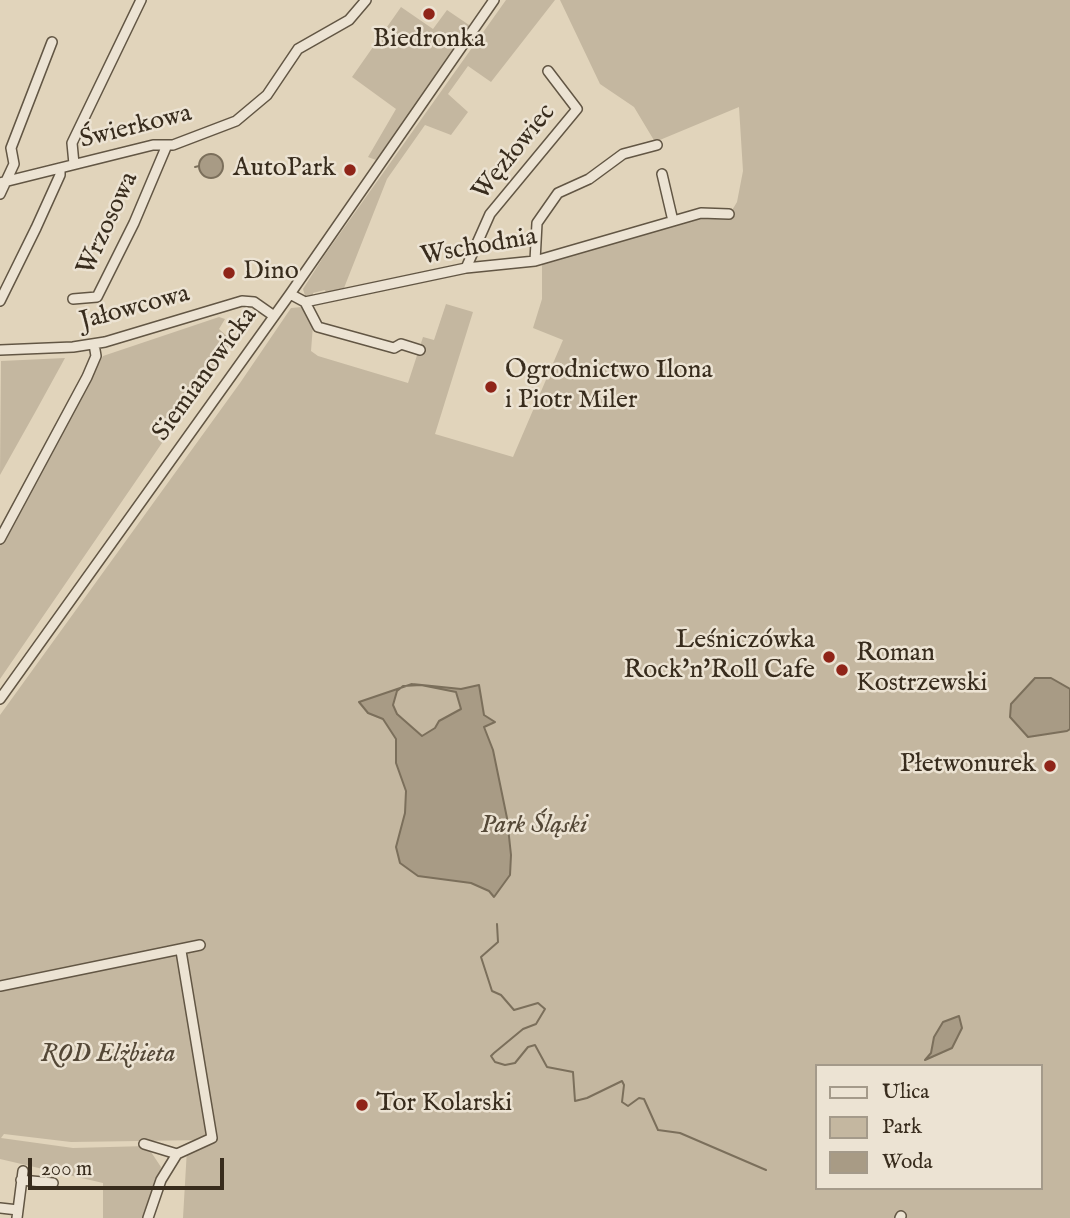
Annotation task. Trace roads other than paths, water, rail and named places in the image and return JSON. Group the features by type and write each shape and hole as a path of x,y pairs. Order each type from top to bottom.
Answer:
{"street":[{"path":"74,164 72,143 141,0"},
{"name":"Świerkowa","path":"3,182 153,145 167,145 223,126 250,110 267,94 298,49 349,20 366,0"},
{"name":"Siemianowicka","path":"0,699 290,294 476,30 492,1"},
{"path":"0,194 3,182 14,164 11,148 52,42"},
{"name":"Węzłowiec","path":"466,268 490,214 576,111 577,107 548,71"},
{"name":"Wrzosowa","path":"72,299 97,297 134,223 167,145"},
{"path":"536,261 537,223 558,193 589,179 623,154 657,145"},
{"path":"0,301 51,196 60,168"},
{"path":"663,174 673,220"},
{"name":"Wschodnia","path":"305,302 466,268 536,261 701,213 729,214"},
{"path":"290,294 305,302 318,327 394,348 401,344 420,350"},
{"name":"Jałowcowa","path":"0,350 94,344 242,301 257,303 274,316"},
{"path":"0,539 91,368 96,356 94,344"},
{"path":"0,986 200,945"},
{"path":"148,1218 161,1180 177,1154 191,1145 210,1140 213,1133 181,951"},
{"path":"144,1144 177,1154"},
{"path":"0,1208 18,1214 22,1176 53,1183"}],"water":[{"path":"206,154 216,154 223,161 223,171 216,178 206,178 199,171 199,161"},
{"path":"1035,678 1051,678 1070,689 1070,729 1067,731 1028,737 1010,717 1011,704"},
{"path":"412,684 461,689 479,685 484,715 495,722 484,727 493,750 507,818 511,855 510,875 494,897 489,891 471,883 418,876 400,863 396,847 405,813 406,791 396,763 396,739 383,719 368,713 359,702 401,688 397,691 393,705 397,714 422,736 435,728 439,721 461,709 456,692 421,685 407,686"},
{"path":"959,1016 962,1028 952,1048 925,1060 931,1053 934,1037 943,1022"}],"waterway":[{"path":"195,167 199,166"},
{"path":"497,924 498,942 481,957 492,991 501,995 514,1010 538,1003 545,1009 536,1024 523,1029 491,1056 495,1062 505,1065 515,1063 528,1047 535,1045 547,1067 573,1072 575,1101 622,1081 622,1102 628,1106 639,1098 644,1099 658,1130 680,1133 766,1170"}],"place":[{"name":"Biedronka","path":"429,14"},
{"name":"AutoPark","path":"350,170"},
{"name":"Dino","path":"229,273"},
{"name":"Ogrodnictwo Ilona i Piotr Miler","path":"491,387"},
{"name":"Leśniczówka Rock'n'Roll Cafe","path":"829,657"},
{"name":"Roman Kostrzewski","path":"842,670"},
{"name":"Płetwonurek","path":"1050,766"},
{"name":"Tor Kolarski","path":"362,1105"}],"park label":[{"name":"Park Śląski","path":"534,827"},
{"name":"ROD Elżbieta","path":"108,1056"}]}
